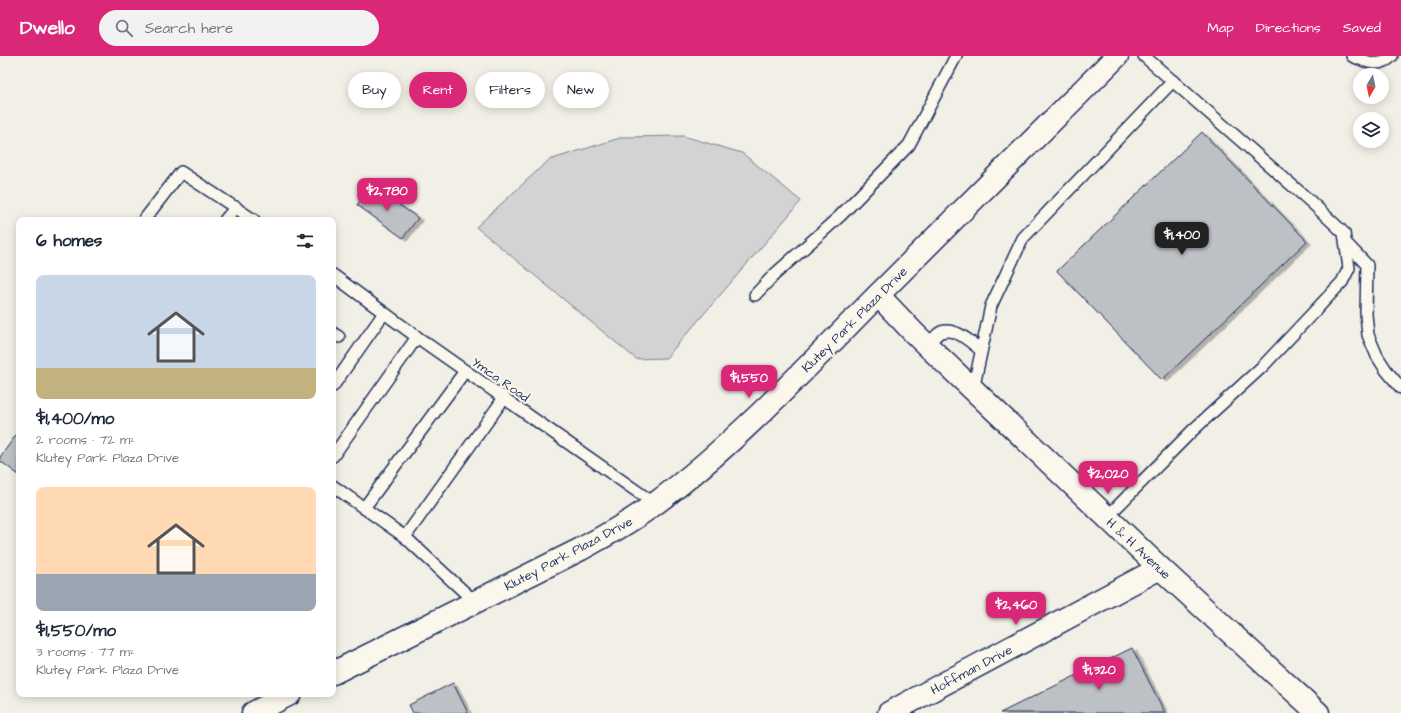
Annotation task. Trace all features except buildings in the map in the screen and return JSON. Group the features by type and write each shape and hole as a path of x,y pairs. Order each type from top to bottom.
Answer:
{"street":[{"name":"Klutey Park Plaza Drive","path":"336,672 618,529 655,504 688,478 722,449 789,385 1114,57"},
{"name":"H & H Avenue","path":"878,295 927,346 1160,568 1318,713"},
{"name":"Hoffman Drive","path":"889,713 1160,568"},
{"path":"252,713 284,697"}],"lane":[{"path":"755,295 774,275 840,216 909,146 956,56"},
{"path":"1107,517 1192,431 1263,366 1342,282 1348,268 1344,233 1144,56"},
{"path":"1352,56 1367,62 1377,63 1388,60 1392,56"},
{"path":"973,390 991,306 1023,238 1174,81"},
{"path":"146,217 181,172 250,217"},
{"path":"228,217 236,207"},
{"path":"1346,244 1367,265 1366,314 1368,335 1377,356 1401,388"},
{"name":"Ymca Road","path":"336,277 417,337 655,504"},
{"path":"336,382 384,313"},
{"path":"927,346 940,332 948,331 957,333 981,350"},
{"path":"336,452 417,337"},
{"path":"364,508 465,371"},
{"path":"405,536 504,398"},
{"path":"336,488 405,536 475,602"}],"shaded area":[{"path":"683,136 742,153 801,201 666,358 636,359 476,227 549,160 623,137"}]}
